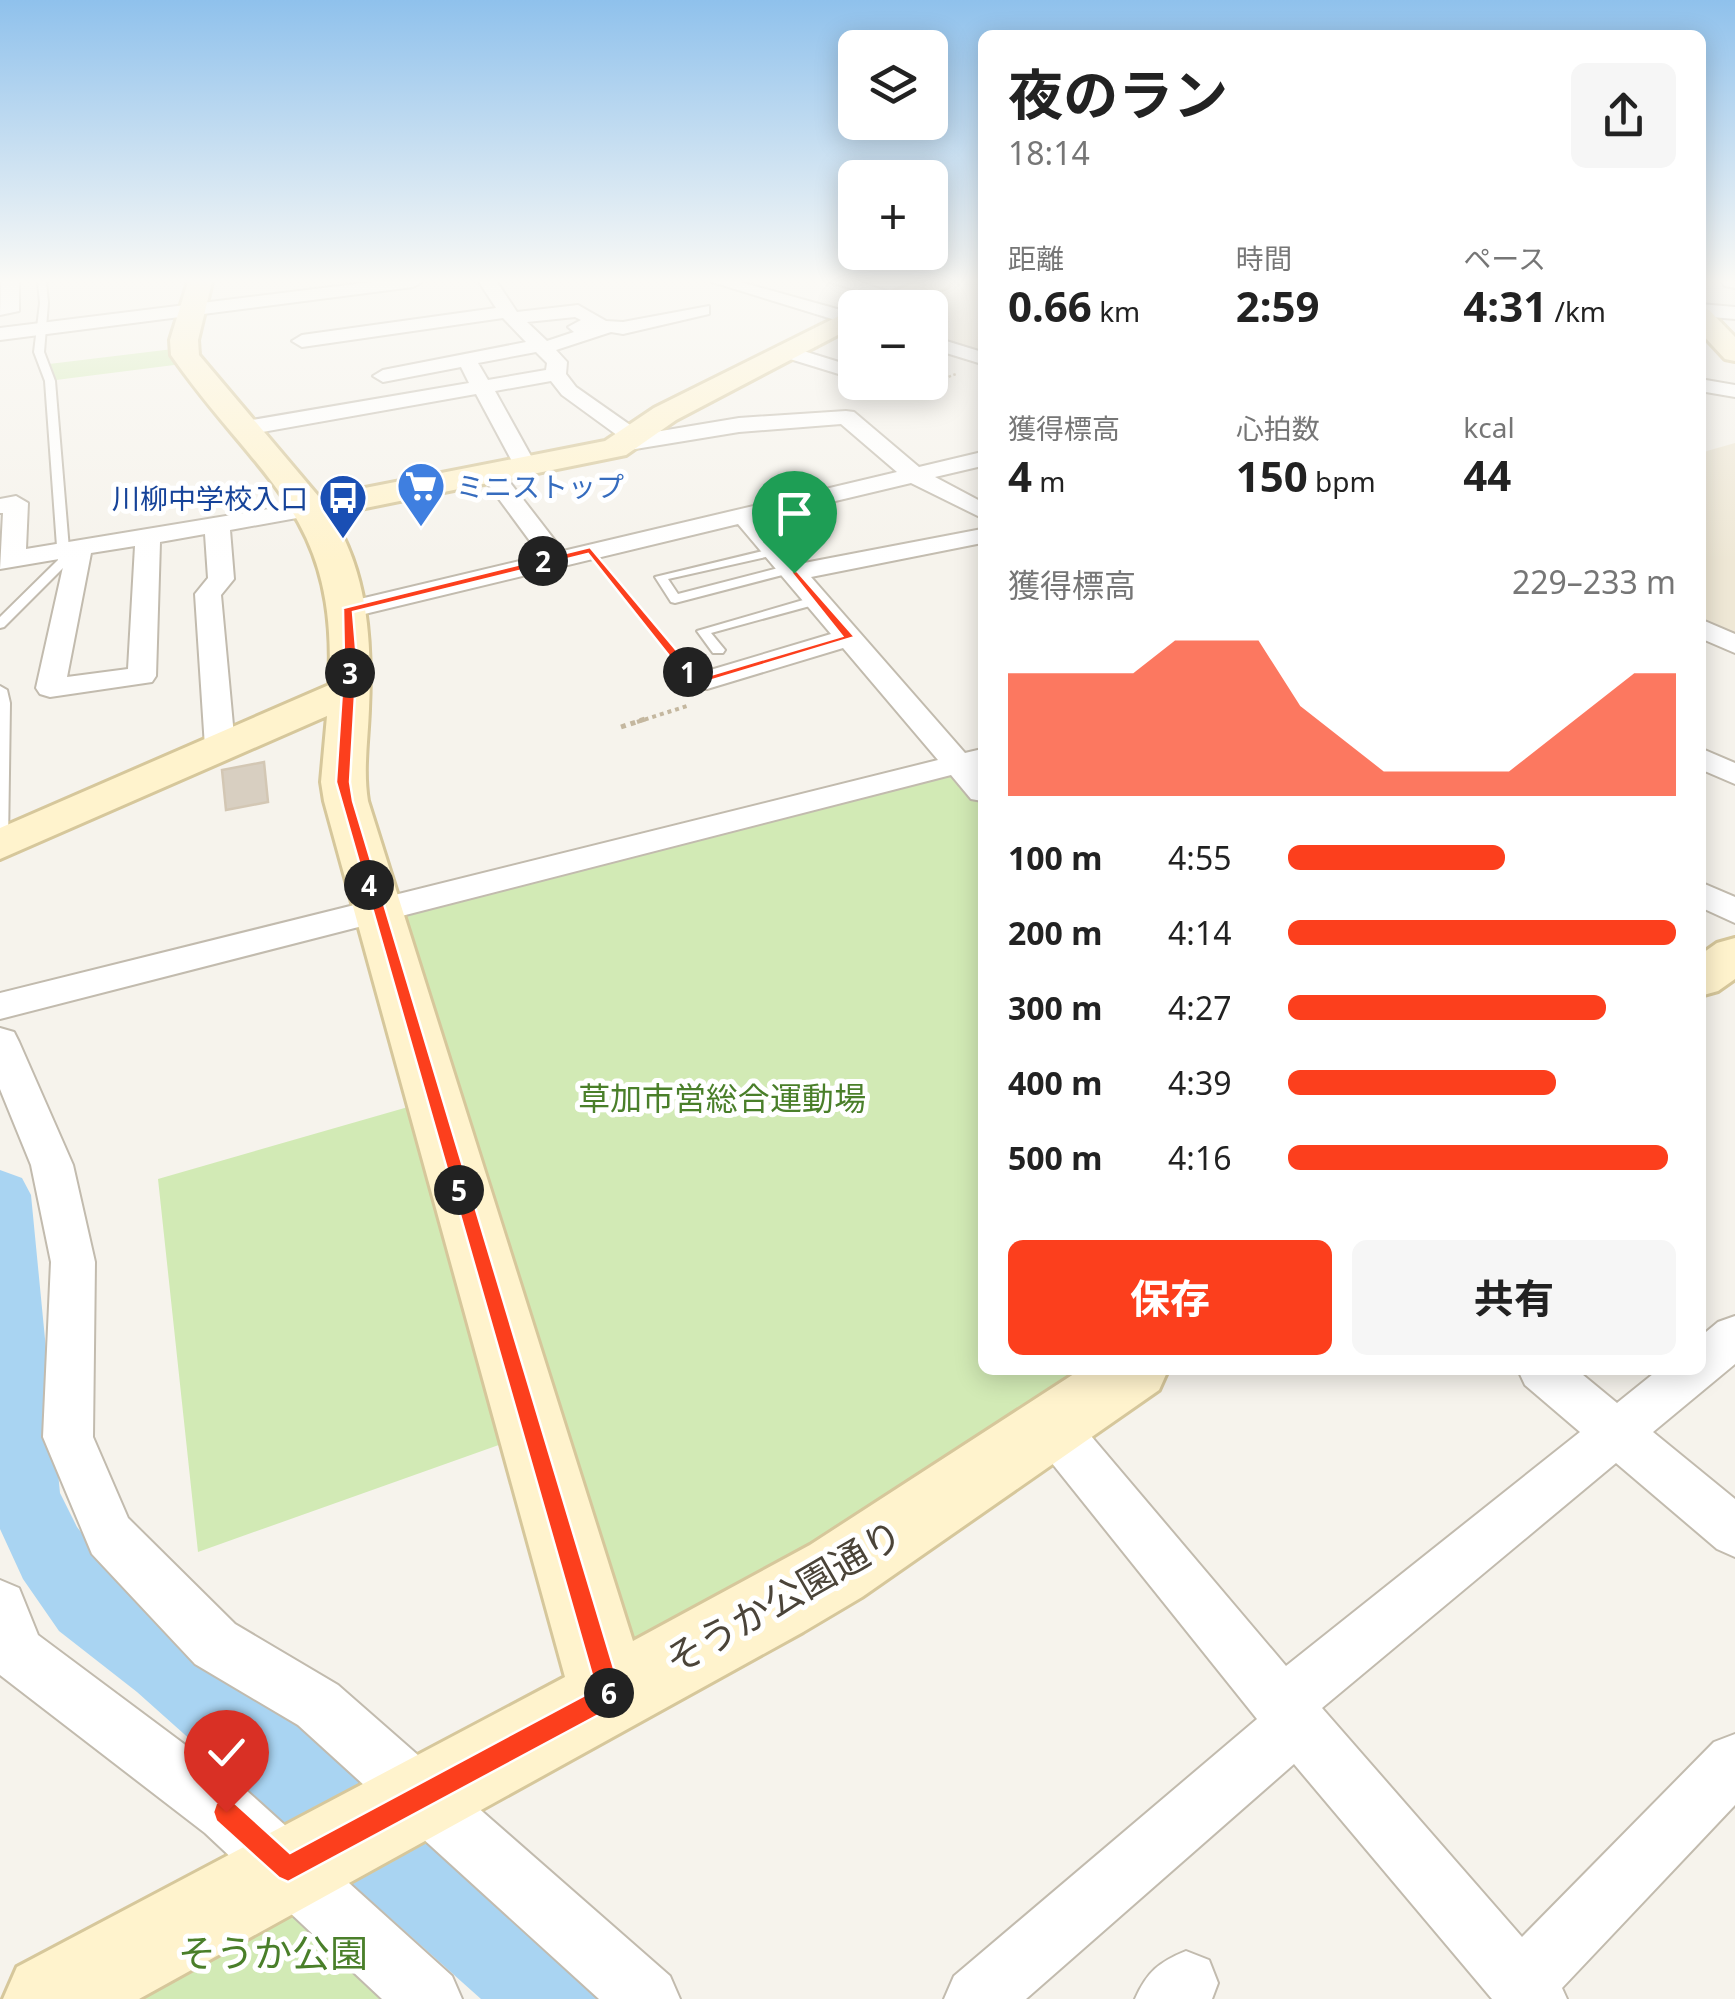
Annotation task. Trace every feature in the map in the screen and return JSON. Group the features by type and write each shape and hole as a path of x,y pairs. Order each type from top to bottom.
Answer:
{"street":[{"path":"202,375 310,510 336,560 348,610 350,692 343,782 375,909 610,1695"},
{"path":"355,381 384,375"},
{"path":"476,375 525,465"},
{"path":"246,428 546,375"},
{"path":"557,375 569,391 628,440 738,425 846,417 915,476 978,509"},
{"path":"0,506 16,503 6,560 310,510 603,452 739,375"},
{"path":"1706,386 1735,390"},
{"path":"348,610 978,461"},
{"path":"490,472 555,558"},
{"path":"743,516 849,637 970,761"},
{"path":"217,525 221,578 208,594 220,748"},
{"path":"71,549 50,688 142,676 148,536"},
{"path":"786,565 978,537"},
{"path":"1706,630 1735,645"},
{"path":"697,683 849,637"},
{"path":"0,844 350,692"},
{"path":"0,1006 970,761"},
{"path":"1706,761 1735,775"},
{"path":"1706,896 1735,912"},
{"path":"1706,975 1735,955"},
{"path":"0,1042 52,1164 73,1262 68,1437 110,1536 215,1644 318,1705 416,1801 647,1999"},
{"path":"1706,1359 1735,1336"},
{"name":"そうか公園通り","path":"48,1999 836,1571 1127,1375"},
{"path":"1548,1375 1735,1532"},
{"path":"977,1999 1290,1714 1687,1375"},
{"path":"1052,1426 1290,1714 1528,1991 1735,1763"},
{"path":"0,1606 18,1654 299,1863 430,1999"}],"lane":[{"path":"0,624 64,562 71,549 48,375"},
{"path":"786,565 675,599 661,577 786,565"},
{"path":"718,650 703,631 817,600"},
{"path":"0,690 0,844"}],"path":[{"path":"590,550 709,699 621,727"}],"shaded area":[{"path":"1735,443 1735,642 1706,627 1706,451"}],"green space":[{"path":"54,375 93,375 56,380"},
{"name":"草加市営総合運動場","path":"954,772 978,801 978,1375 1090,1375 811,1561 631,1653 393,913"},
{"path":"415,1105 510,1441 198,1552 158,1179"},
{"name":"そうか公園","path":"281,1894 390,1999 92,1999"}],"building":[{"path":"264,762 268,802 226,810 222,770"}],"waterway":[{"path":"0,1195 23,1496 50,1553 87,1603 166,1663 553,1999"}],"place":[{"name":"ミニストップ","path":"421,528"},
{"name":"川柳中学校入口","path":"343,540"}],"route":[{"path":"226,1812 288,1868 610,1695 346,801 343,782 350,692 348,610 590,550 697,683 849,637 794,573"}]}
